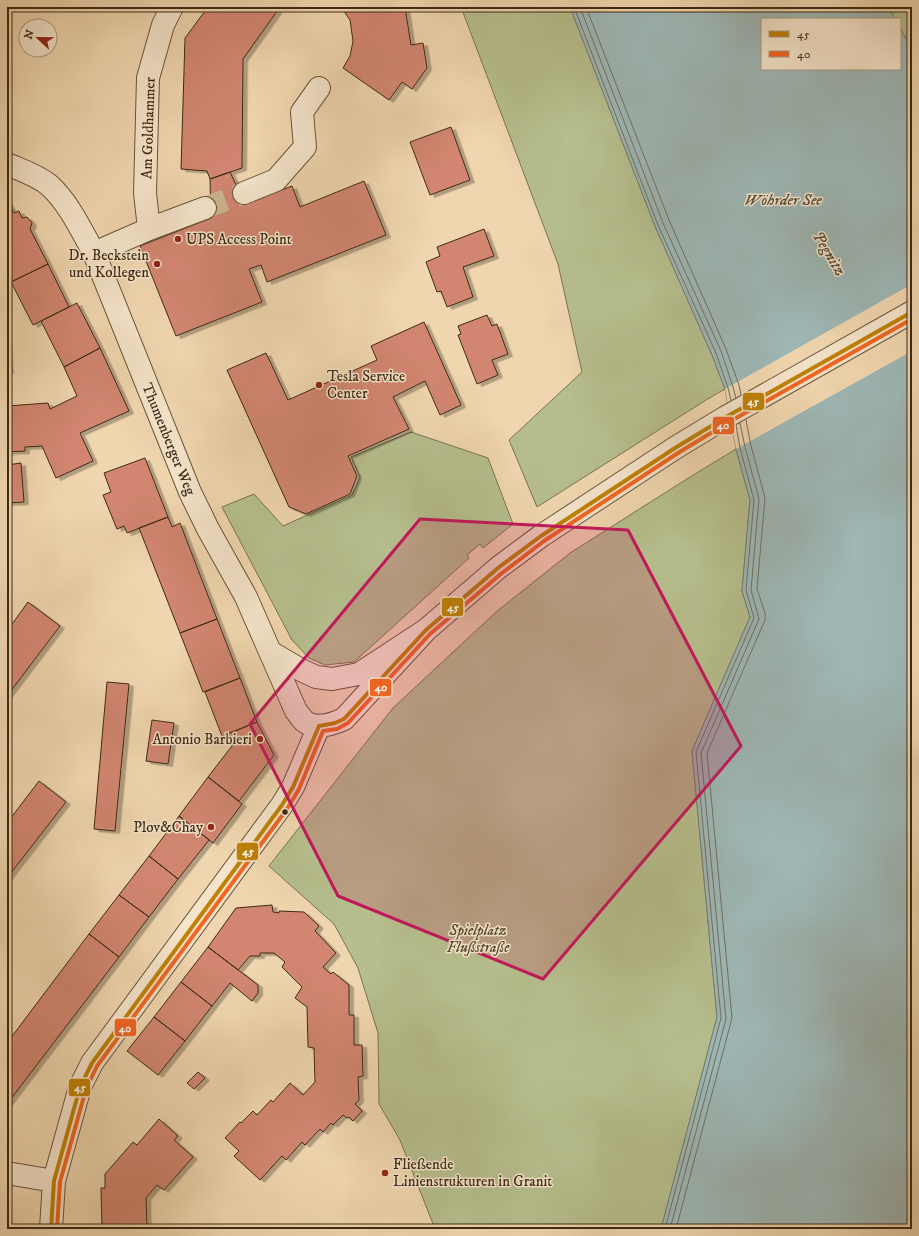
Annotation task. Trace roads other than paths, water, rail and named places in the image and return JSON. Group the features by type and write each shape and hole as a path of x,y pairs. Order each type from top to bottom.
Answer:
{"street":[{"name":"Am Goldhammer","path":"149,229 145,193 148,78 163,26 172,7"},
{"path":"244,192 276,180 305,147 302,112 319,88"},
{"name":"Thumenberger Weg","path":"7,164 26,171 49,185 74,216 94,253 190,492 208,529 246,597 272,653 296,711 305,721 319,726"},
{"path":"94,253 149,229 205,208"},
{"path":"51,1229 54,1181 80,1086 92,1063 282,805 293,787 319,726 335,723 344,719 426,630 498,568 541,536 675,448 726,417 912,312"},
{"path":"272,653 300,670 316,677 332,680 359,674 426,630"},
{"path":"7,1173 54,1181"}],"water":[{"name":"Wöhrder See","path":"570,7 888,7 894,18 761,18 761,70 901,70 901,30 912,50 912,1229 661,1229 717,1017 692,751 750,617 742,591 750,500 736,449 725,389 712,355 655,226"}],"tunnel":[{"path":"205,208 244,193"}],"place":[{"name":"UPS Access Point","path":"178,239"},
{"name":"Dr. Beckstein und Kollegen","path":"157,264"},
{"name":"Tesla Service Center","path":"319,385"},
{"name":"Antonio Barbieri","path":"260,739"},
{"name":"Plov&Chay","path":"211,827"},
{"name":"Fließende Linienstrukturen in Granit","path":"385,1173"}],"water label":[{"name":"Pegnitz","path":"830,253"}],"park label":[{"name":"Spielplatz Flußstraße","path":"478,938"}]}
